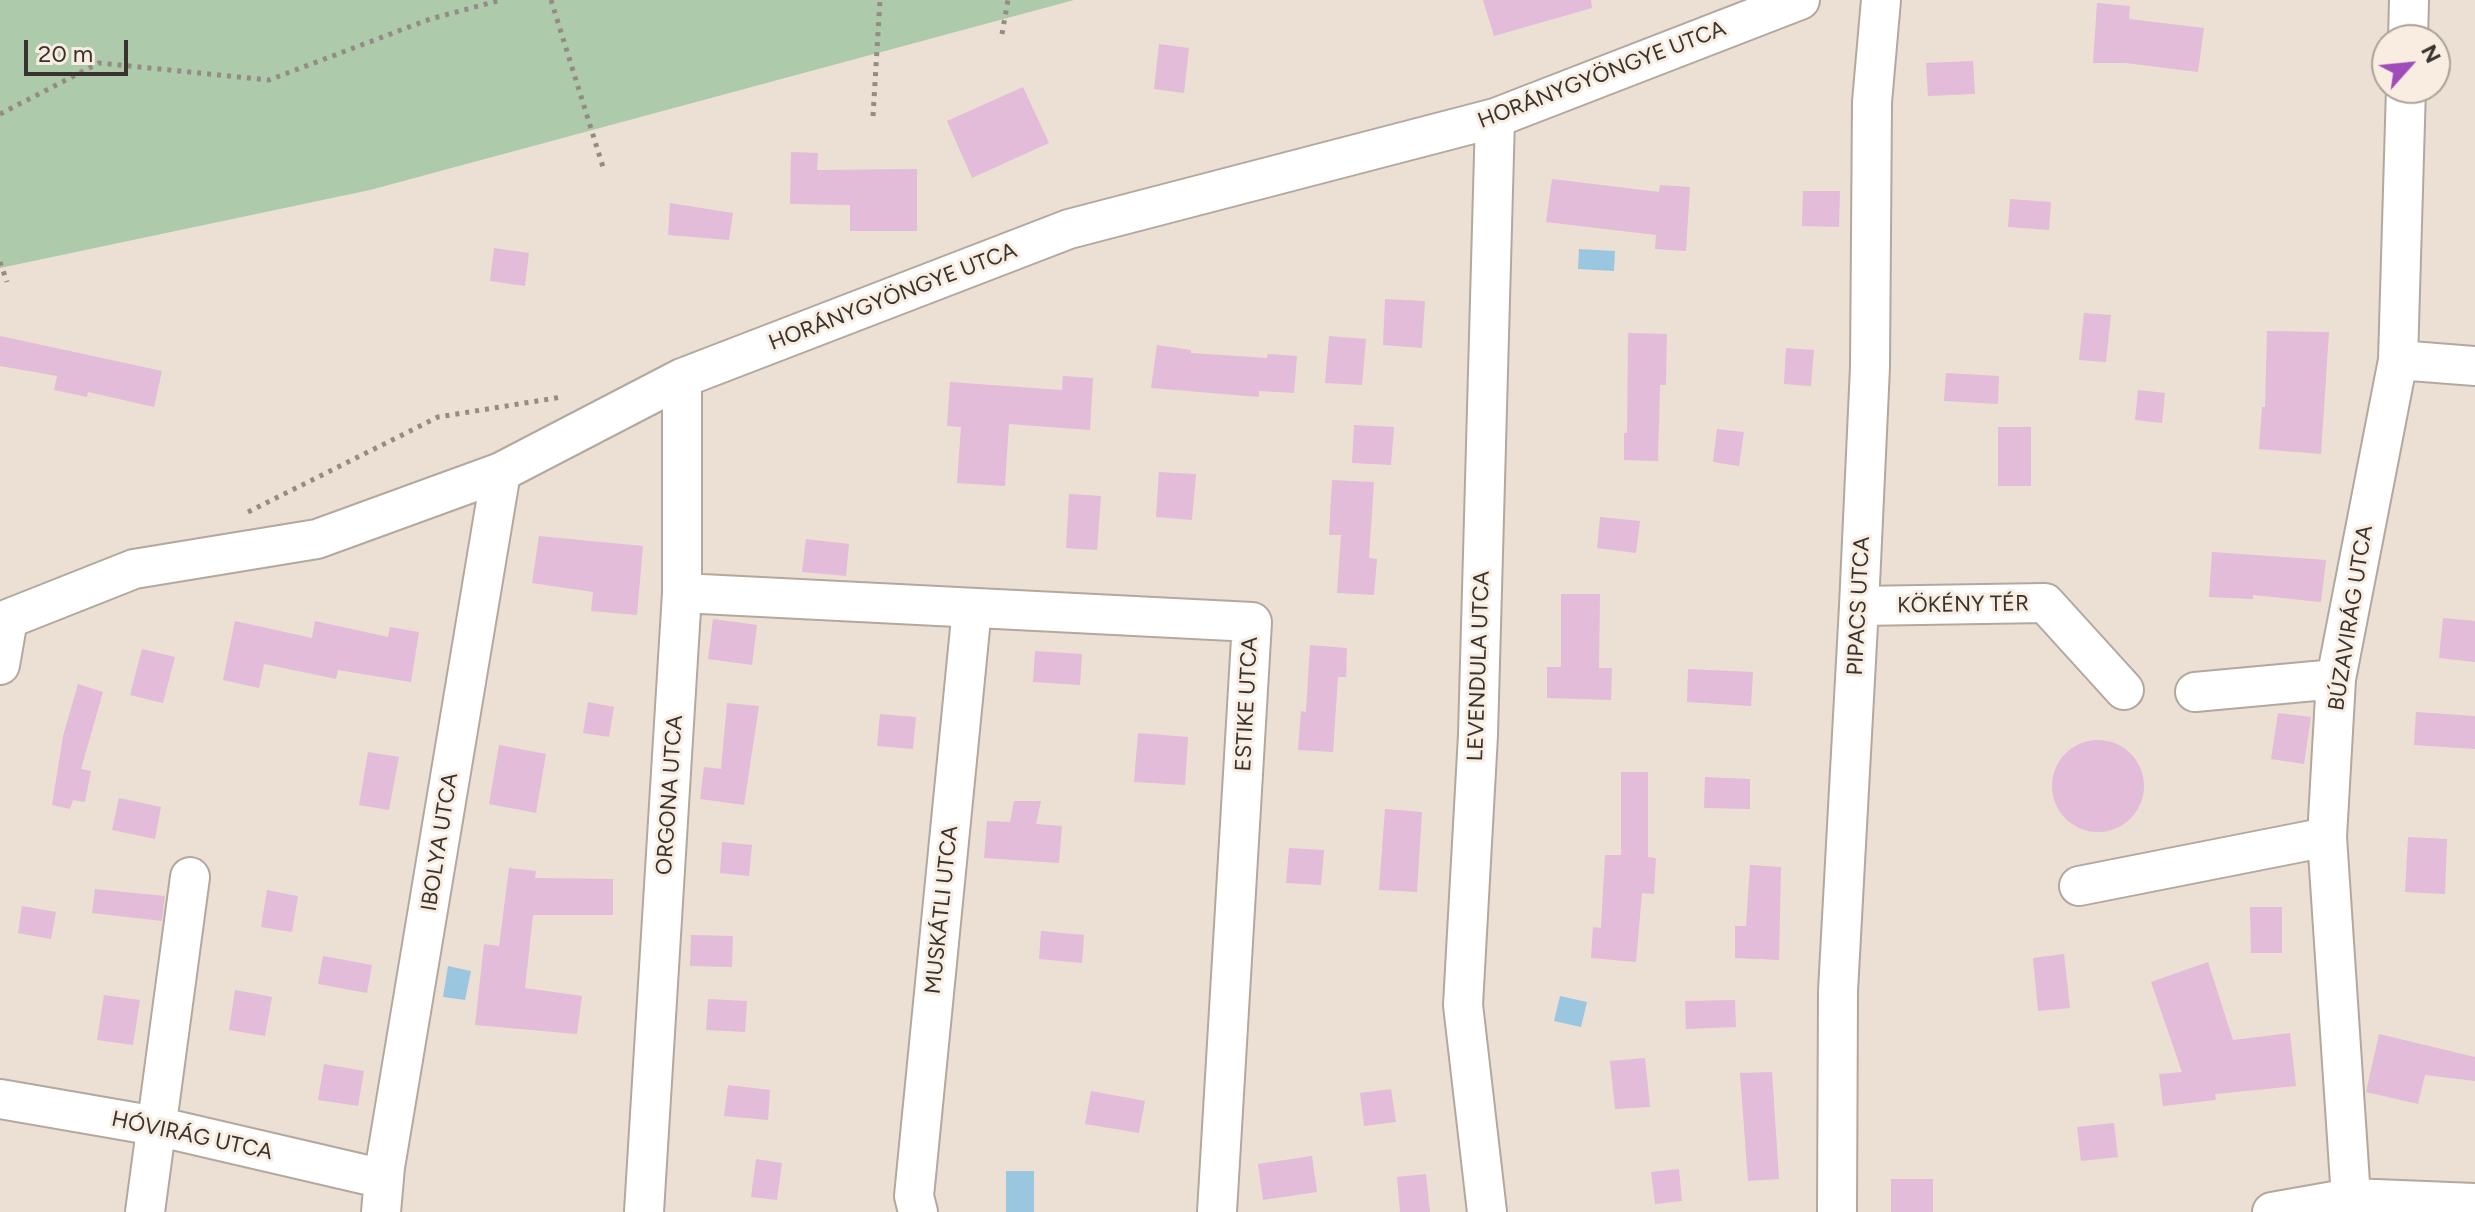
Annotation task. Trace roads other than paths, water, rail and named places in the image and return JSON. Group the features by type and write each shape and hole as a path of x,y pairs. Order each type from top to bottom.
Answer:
{"street":[{"name":"HORÁNYGYÖNGYE UTCA","path":"4,621 134,569 317,539 501,472 682,378 1069,229 1495,118 1800,0"},
{"name":"PIPACS UTCA","path":"1837,1212 1838,991 1870,367 1872,102 1881,0"},
{"path":"2408,24 2409,0"},
{"name":"BÚZAVIRÁG UTCA","path":"2351,1198 2327,837 2336,679 2398,360 2406,104"},
{"name":"LEVENDULA UTCA","path":"1487,1212 1463,1005 1478,735 1495,118"},
{"path":"2398,360 2475,366"},
{"name":"ORGONA UTCA","path":"644,1212 682,593 682,378"},
{"name":"IBOLYA UTCA","path":"382,1195 501,472"},
{"name":"ESTIKE UTCA","path":"682,593 1252,622 1217,1212"},
{"name":"KÖKÉNY TÉR","path":"1859,606 2045,603 2124,690"},
{"name":"MUSKÁTLI UTCA","path":"918,1212 914,1196 972,608"},
{"path":"0,665 4,621"},
{"path":"2195,692 2336,679"},
{"path":"2079,886 2327,837"},
{"path":"145,1212 190,877"},
{"name":"HÓVIRÁG UTCA","path":"0,1099 156,1126 382,1195"},
{"path":"2272,1212 2351,1198 2475,1203"}],"water":[{"path":"1579,249 1615,251 1614,271 1578,269"},
{"path":"448,966 471,971 465,1000 443,997"},
{"path":"1560,996 1587,1002 1581,1027 1554,1021"},
{"path":"1006,1171 1034,1171 1034,1212 1006,1212"}]}
